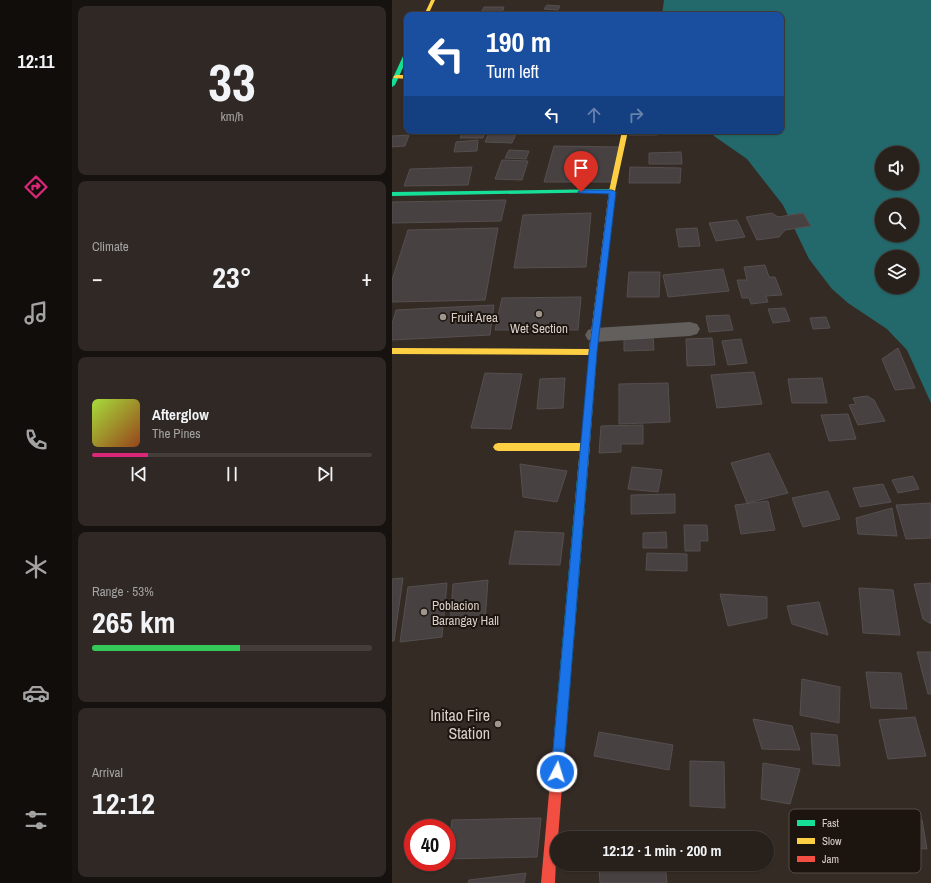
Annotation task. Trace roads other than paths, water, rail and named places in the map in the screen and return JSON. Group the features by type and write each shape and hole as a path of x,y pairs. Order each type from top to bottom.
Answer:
{"main road":[{"path":"427,12 433,0"},
{"path":"397,79 404,62"},
{"path":"548,883 594,344 612,192 624,134"},
{"path":"392,194 612,192"},
{"path":"392,351 594,344"},
{"path":"498,447 585,447"}],"street":[{"path":"594,344 690,329"}],"water":[{"path":"664,0 931,0 931,403 907,350 887,329 848,303 832,289 809,259 783,205 747,159 712,134 784,134 784,12 662,12"}],"place":[{"name":"Wet Section","path":"539,314"},
{"name":"Fruit Area","path":"443,317"},
{"name":"Poblacion Barangay Hall","path":"424,612"},
{"name":"Initao Fire Station","path":"498,724"}]}
